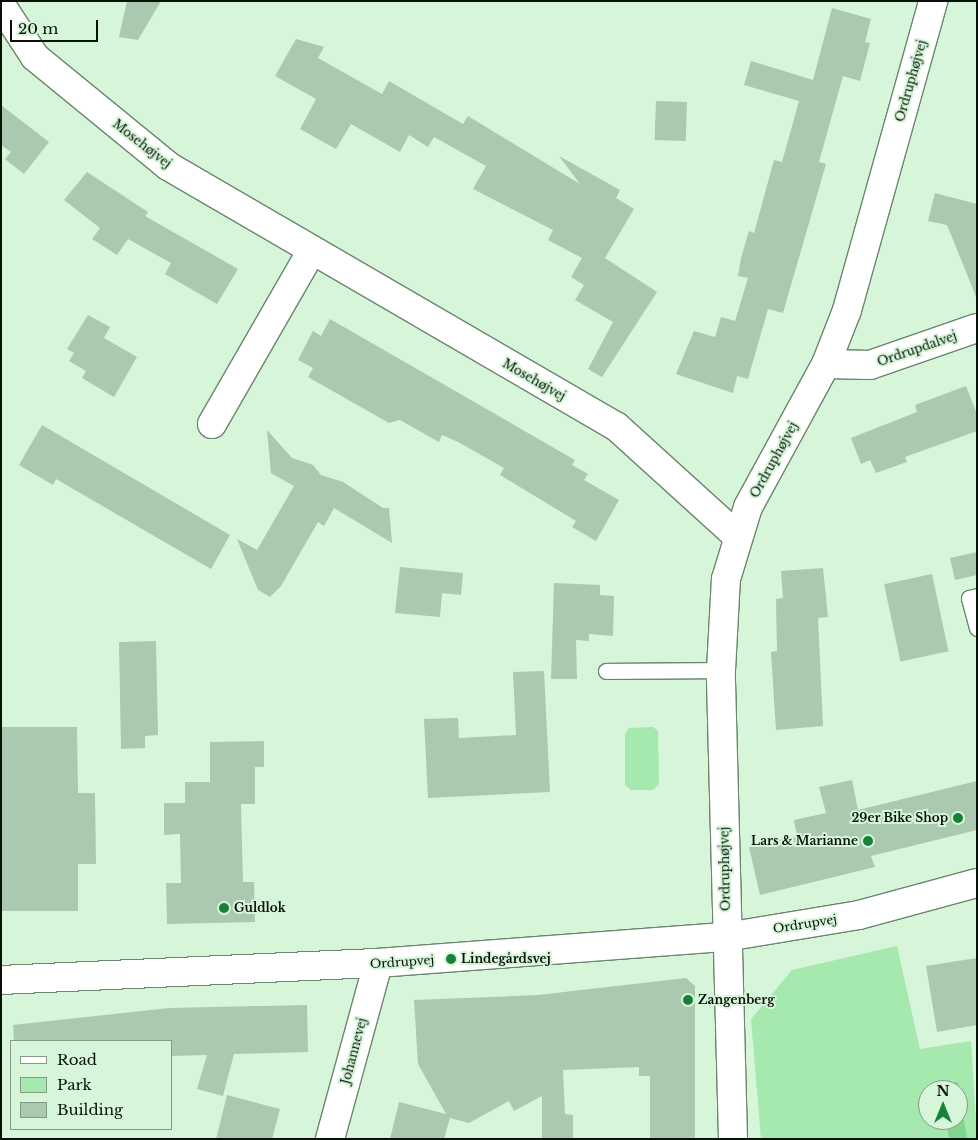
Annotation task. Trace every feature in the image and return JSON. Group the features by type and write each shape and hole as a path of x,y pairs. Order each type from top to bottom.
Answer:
{"street":[{"name":"Ordruphøjvej","path":"726,937 721,622 736,535 826,364 847,310 933,1"},
{"name":"Mosehøjvej","path":"1,5 9,34 34,58 168,166 311,252 617,427 736,535"},
{"path":"212,424 311,252"},
{"name":"Ordrupdalvej","path":"826,364 870,365 977,328"},
{"name":"Ordrupvej","path":"1,980 378,964 726,937 859,915 977,883"},
{"path":"726,937 733,1139"},
{"name":"Johannevej","path":"330,1139 378,964"}],"lane":[{"path":"977,596 969,598 977,628"},
{"path":"606,672 721,670"}],"green space":[{"path":"653,727 658,731 659,784 653,790 631,790 625,785 625,734 629,728"},
{"path":"897,946 920,1049 971,1041 977,1139 761,1139 751,1019 792,970"}],"shaded area":[{"path":"948,1130 966,1130 967,1139 949,1139"}],"building":[{"path":"127,1 161,1 138,40 119,37"},
{"path":"832,8 871,19 865,42 870,43 860,81 843,76 819,162 826,164 783,313 768,309 748,379 737,376 733,393 676,374 694,331 715,337 721,317 735,321 748,278 738,276 741,258 749,231 754,233 774,160 782,162 799,101 744,85 751,61 813,80"},
{"path":"296,39 324,47 318,58 382,94 389,81 463,124 468,116 580,184 559,156 620,190 616,198 634,209 605,258 657,292 602,377 588,369 613,322 575,300 584,285 571,277 582,258 548,240 553,230 473,189 486,166 434,137 428,147 409,135 400,152 351,124 336,149 300,129 316,99 275,76"},
{"path":"656,101 687,102 686,141 655,140"},
{"path":"1,105 49,142 24,174 5,159 11,152 1,145"},
{"path":"87,172 148,212 145,216 238,269 217,304 165,274 171,263 128,239 117,255 92,239 100,228 64,200"},
{"path":"935,193 977,204 977,299 947,225 928,221"},
{"path":"88,315 110,327 104,338 137,357 114,397 82,378 86,371 69,361 74,353 67,349"},
{"path":"330,319 575,460 572,465 588,474 584,480 619,500 596,541 572,527 576,521 500,475 504,468 442,435 439,442 400,420 389,423 308,377 313,368 298,360 313,331 321,336"},
{"path":"966,386 977,414 977,431 905,457 907,462 876,473 870,460 861,464 851,438 917,412 915,405"},
{"path":"42,425 230,535 211,569 56,479 53,485 19,465"},
{"path":"267,430 292,458 313,465 321,475 343,482 383,508 389,508 392,543 334,508 324,526 318,522 281,586 270,597 258,590 237,539 257,550 294,486 271,473"},
{"path":"977,552 977,575 955,580 950,558"},
{"path":"400,567 463,573 461,595 442,593 440,617 395,613"},
{"path":"823,568 828,617 818,618 823,726 776,730 771,652 777,651 776,599 783,598 781,571"},
{"path":"932,574 948,651 900,661 884,584"},
{"path":"554,583 600,585 600,595 614,596 613,636 589,634 589,641 576,640 577,679 551,679"},
{"path":"156,641 158,735 145,736 145,748 121,749 119,642"},
{"path":"544,671 550,792 428,798 424,719 458,718 459,738 516,735 513,672"},
{"path":"1,727 77,727 78,793 95,793 96,864 78,864 78,911 1,911"},
{"path":"264,741 264,767 255,767 255,804 241,804 243,882 254,882 255,922 167,924 166,883 181,883 180,834 164,835 164,803 185,803 185,782 210,782 210,742"},
{"path":"852,780 858,810 977,781 977,830 871,856 875,867 760,895 749,847 797,836 794,820 826,813 819,787"},
{"path":"977,958 977,1025 937,1032 926,966"},
{"path":"686,978 695,986 695,1139 650,1139 650,1076 639,1076 639,1067 563,1070 565,1114 573,1115 573,1139 542,1139 542,1096 514,1111 509,1101 469,1123 450,1118 444,1139 390,1139 399,1102 446,1114 418,1064 414,1000 538,995"},
{"path":"307,1005 308,1052 234,1054 223,1096 197,1089 207,1055 172,1056 172,1040 14,1040 13,1025 169,1008"},
{"path":"227,1095 280,1109 272,1139 216,1139"}],"place":[{"name":"29er Bike Shop","path":"958,818"},
{"name":"Lars & Marianne","path":"868,841"},
{"name":"Guldlok","path":"224,908"},
{"name":"Lindegårdsvej","path":"451,959"},
{"name":"Zangenberg","path":"688,1000"}]}
